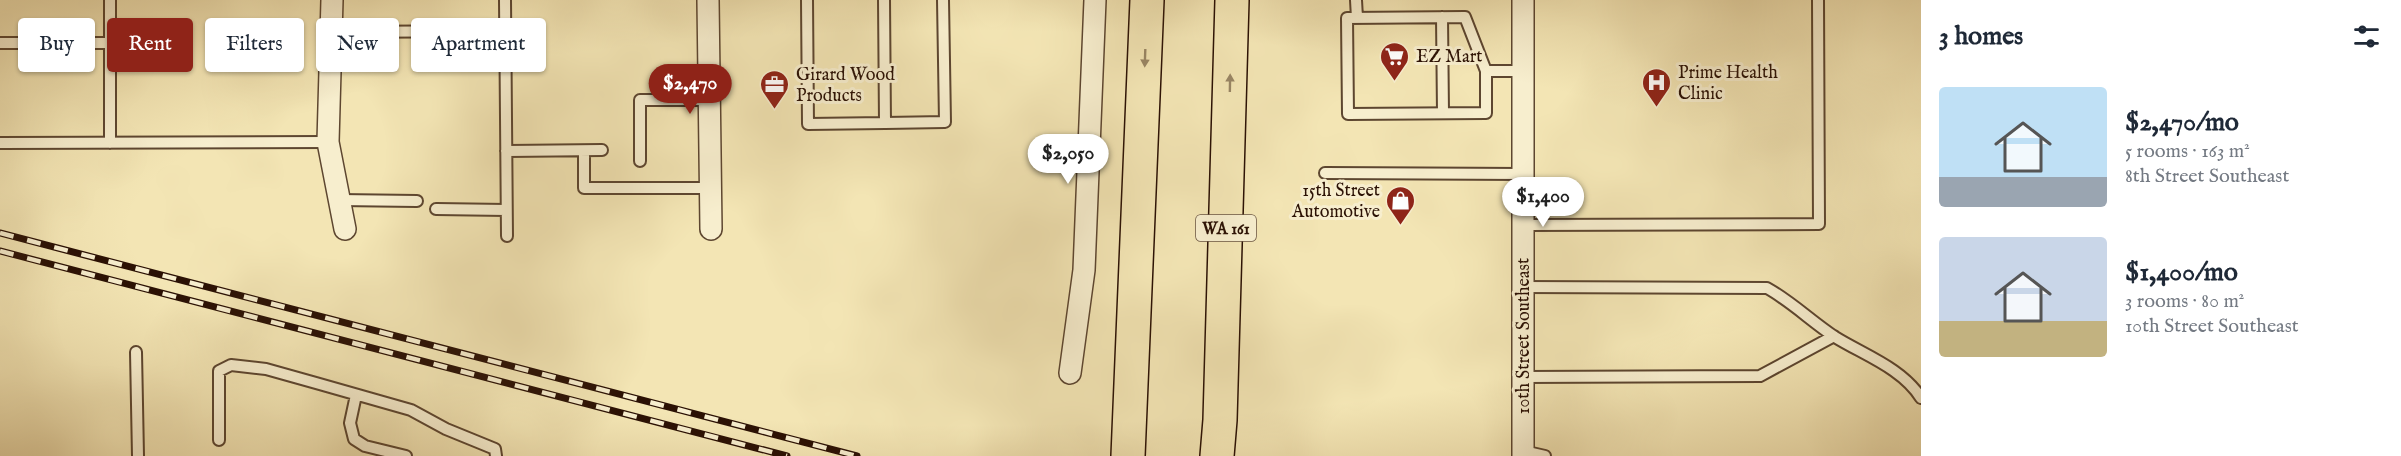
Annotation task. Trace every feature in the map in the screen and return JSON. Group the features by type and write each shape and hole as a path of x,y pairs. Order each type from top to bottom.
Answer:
{"highway":[{"path":"1128,456 1147,0"},
{"name":"WA 161","path":"1217,456 1232,0"},
{"path":"1229,133 1230,456"},
{"path":"1105,456 1140,169"}],"street":[{"path":"331,18 332,0"},
{"path":"708,0 711,229"},
{"path":"1070,373 1084,270 1095,0"},
{"name":"10th Street Southeast","path":"1523,0 1523,453"},
{"path":"330,72 328,142 345,229"}],"lane":[{"path":"110,0 110,18"},
{"path":"505,0 506,18"},
{"path":"807,0 808,124 945,122 943,0"},
{"path":"884,0 885,123"},
{"path":"1356,0 1356,18"},
{"path":"1523,225 1819,224 1818,0"},
{"path":"1442,17 1443,113"},
{"path":"1442,17 1465,17 1486,71 1486,112 1348,114 1347,18 1442,17"},
{"path":"0,43 107,43"},
{"path":"1486,71 1523,71"},
{"path":"110,72 110,143"},
{"path":"506,72 507,236"},
{"path":"640,161 640,100 709,100"},
{"path":"0,143 328,142"},
{"path":"506,152 602,150"},
{"path":"584,151 584,188 710,188"},
{"path":"1325,173 1523,174"},
{"path":"339,200 417,201"},
{"path":"436,209 506,210"},
{"path":"1523,288 1767,288 1782,296 1834,336 1889,367 1921,398"},
{"path":"1523,377 1760,376 1834,336"},
{"path":"136,352 138,456"},
{"path":"219,440 219,371 231,365 266,369 411,410 446,429 495,449 496,456"},
{"path":"356,395 350,423 354,439 364,446 406,456"},
{"path":"1523,453 1545,456"}],"railway":[{"path":"0,233 857,456"},
{"path":"0,251 787,456"}],"place":[{"name":"EZ Mart","path":"1395,82"},
{"name":"Prime Health Clinic","path":"1657,108"},
{"name":"Girard Wood Products","path":"775,110"},
{"name":"15th Street Automotive","path":"1401,226"}]}
